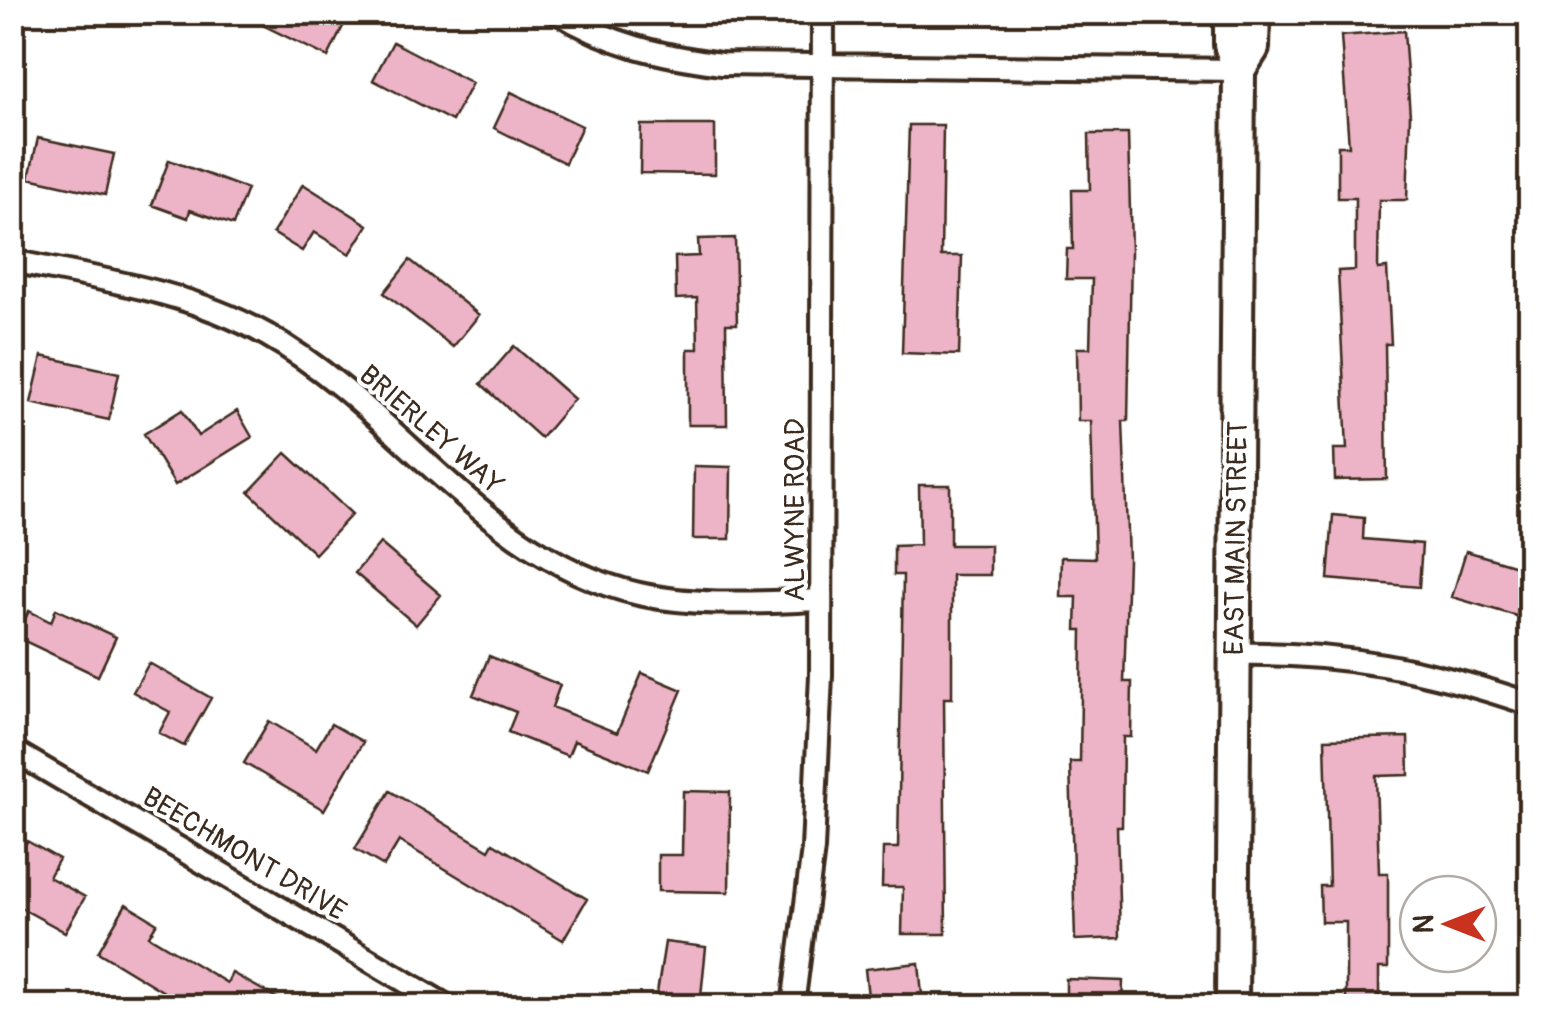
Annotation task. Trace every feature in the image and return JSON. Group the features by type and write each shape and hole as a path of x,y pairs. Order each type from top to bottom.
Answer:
{"main road":[{"name":"EAST MAIN STREET","path":"1230,12 1230,45 1239,70 1232,1006"},
{"name":"EAST MAIN STREET","path":"1239,70 1253,48 1254,12"}],"street":[{"path":"557,12 612,40 664,56 721,64 1239,70"},
{"name":"ALWYNE ROAD","path":"794,1006 813,849 821,600 823,12"},
{"name":"BRIERLEY WAY","path":"12,262 158,292 213,308 267,335 320,368 504,528 546,558 596,581 641,594 682,598 821,600"},
{"path":"1234,654 1333,655 1404,666 1530,704"},
{"name":"BEECHMONT DRIVE","path":"12,750 447,1006"}],"building":[{"path":"236,12 350,12 328,57"},
{"path":"1404,31 1410,116 1407,200 1379,200 1378,269 1387,268 1391,344 1385,344 1387,479 1335,480 1334,449 1347,449 1338,271 1355,270 1355,198 1338,198 1338,146 1349,146 1341,36"},
{"path":"393,42 472,83 452,121 373,80"},
{"path":"511,92 582,126 565,163 494,128"},
{"path":"641,125 715,125 715,174 640,173"},
{"path":"909,125 943,125 941,256 962,256 959,355 902,353"},
{"path":"1089,134 1128,134 1131,251 1128,421 1123,421 1128,560 1124,682 1132,682 1131,737 1123,737 1122,826 1117,826 1120,938 1075,940 1070,762 1080,762 1082,630 1076,630 1077,597 1060,597 1061,557 1095,558 1091,421 1078,421 1077,348 1090,348 1092,279 1066,279 1067,249 1073,249 1072,190 1090,190"},
{"path":"38,138 114,154 105,195 29,178"},
{"path":"169,160 247,189 233,225 190,210 188,218 152,205"},
{"path":"303,184 368,225 350,254 314,232 302,251 273,233"},
{"path":"735,238 737,324 726,324 727,425 688,425 688,349 698,349 697,298 676,299 675,257 699,256 698,239"},
{"path":"410,260 479,315 453,347 384,293"},
{"path":"514,346 574,399 541,438 481,384"},
{"path":"42,356 119,373 109,420 31,403"},
{"path":"182,410 198,436 237,411 252,437 175,485 144,434"},
{"path":"286,453 352,514 315,554 249,492"},
{"path":"694,466 731,467 730,539 693,539"},
{"path":"919,485 950,485 950,545 990,545 990,575 952,575 952,698 944,698 946,934 902,934 903,887 882,887 883,848 898,848 903,575 894,575 894,546 920,545"},
{"path":"1333,515 1364,518 1363,539 1422,544 1419,587 1328,579"},
{"path":"380,543 441,595 416,625 355,573"},
{"path":"1466,551 1530,570 1530,620 1452,597"},
{"path":"56,609 116,637 98,676 16,637 29,611 51,622"},
{"path":"489,656 560,685 552,707 617,733 642,673 682,690 648,771 574,741 568,756 508,732 516,712 473,695"},
{"path":"149,663 211,698 184,746 159,733 170,712 133,692"},
{"path":"269,721 316,749 331,724 363,742 324,810 244,763"},
{"path":"1408,737 1409,775 1376,776 1379,873 1388,873 1388,968 1379,968 1379,1006 1346,1006 1346,922 1321,922 1320,886 1329,886 1325,739"},
{"path":"390,791 489,850 493,843 587,899 563,940 399,841 384,866 355,849"},
{"path":"683,791 730,792 729,892 658,891 658,855 682,855"},
{"path":"27,841 59,859 49,877 85,897 65,932 12,903 12,867"},
{"path":"126,904 157,923 149,936 227,983 232,973 291,1006 187,1006 98,952"},
{"path":"665,942 706,947 700,1006 655,1006"},
{"path":"919,963 923,1006 869,1006 865,969"},
{"path":"1066,979 1123,981 1122,1006 1066,1006"}]}
